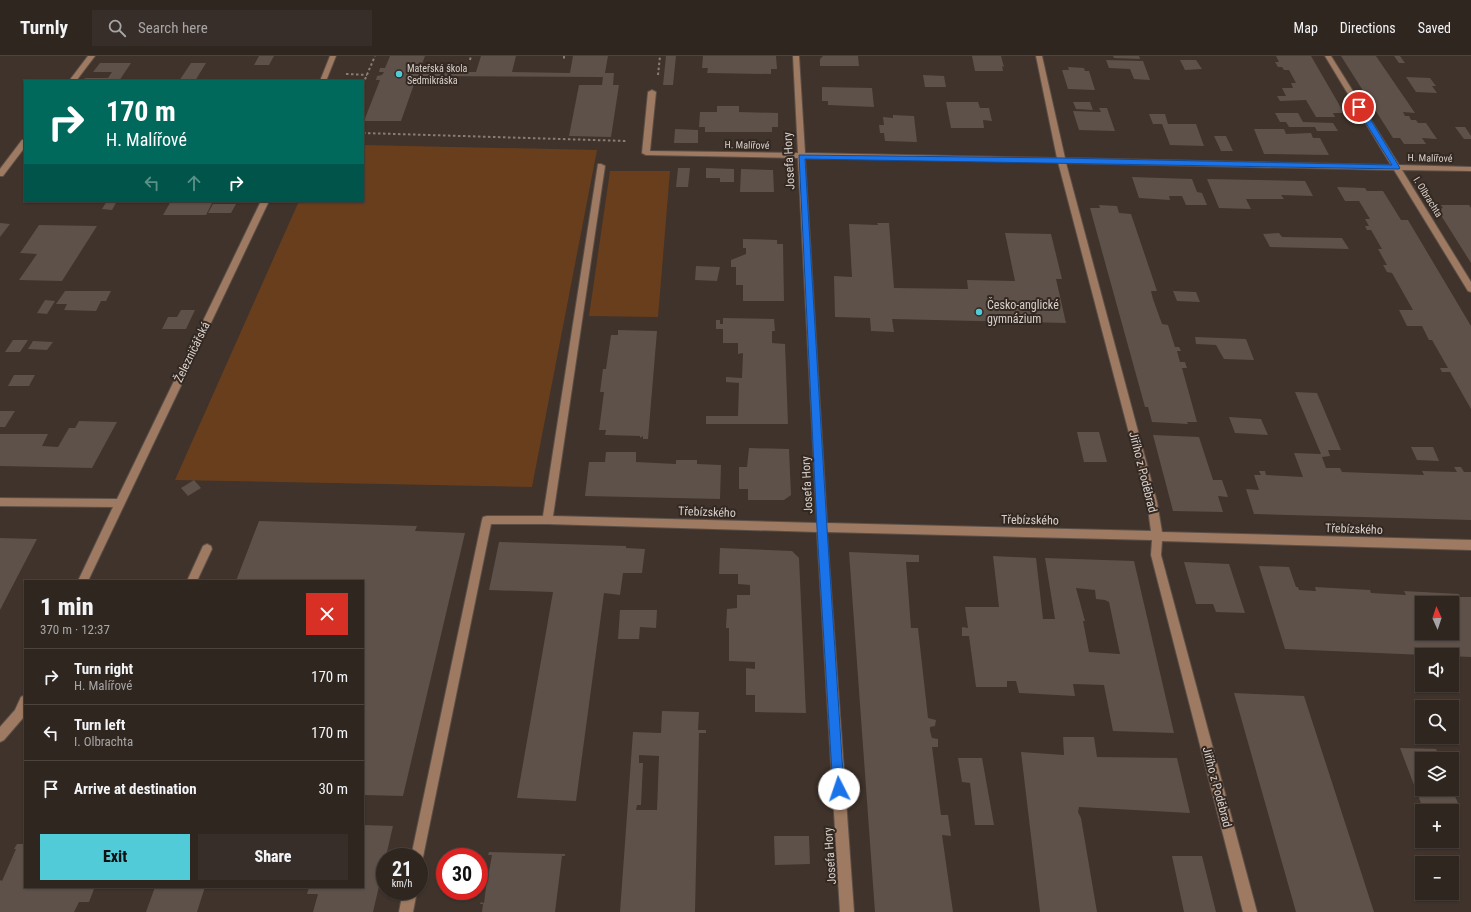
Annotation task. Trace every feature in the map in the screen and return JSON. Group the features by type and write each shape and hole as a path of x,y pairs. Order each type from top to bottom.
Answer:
{"street":[{"path":"73,80 92,56"},
{"path":"323,80 333,56"},
{"name":"Josefa Hory","path":"796,56 822,528 847,912"},
{"name":"Jiřího z Poděbrad","path":"1039,56 1061,160 1152,502 1156,536 1156,555 1250,912"},
{"name":"I. Olbrachta","path":"1328,56 1471,289"},
{"name":"H. Malířové","path":"652,92 646,153 1471,169"},
{"path":"0,174 24,143"},
{"path":"547,520 601,166"},
{"name":"Železničářská","path":"83,580 119,503 265,202"},
{"path":"0,502 119,503"},
{"name":"Třebízského","path":"419,848 487,520 589,521 1471,546"},
{"path":"192,580 207,549"},
{"path":"0,736 19,714 24,703"},
{"path":"406,912 408,900"}],"path":[{"path":"364,82 375,56"},
{"path":"470,60 471,56"},
{"path":"564,56 564,61"},
{"path":"658,78 660,56"},
{"path":"364,133 617,141"}],"shaded area":[{"path":"364,145 597,150 532,487 175,480 299,202 364,202"},
{"path":"610,171 670,171 658,317 589,316"}],"building":[{"path":"259,56 274,56 269,65 254,65"},
{"path":"390,56 425,56 419,72 476,72 481,56 516,56 512,72 570,73 573,56 608,56 605,73 614,73 613,85 619,85 611,137 569,136 579,85 602,85 603,77 417,76 401,121 364,121 380,80 376,80 377,76 382,75 384,72 379,72 380,68 385,68"},
{"path":"666,56 676,56 673,85 663,85"},
{"path":"703,56 776,56 777,69 771,69 771,74 707,73 708,68 702,68"},
{"path":"823,56 858,56 859,66 820,66 820,59"},
{"path":"972,56 1001,56 1004,67 1002,66 1003,71 975,71"},
{"path":"1113,56 1139,56 1140,59 1114,58"},
{"path":"1276,56 1311,56 1344,113 1333,113 1335,117 1316,117 1306,100 1280,101 1277,96 1286,96 1282,88 1293,88 1291,83 1296,83 1289,70 1284,70 1282,67 1278,67 1275,62 1279,62"},
{"path":"1341,56 1376,56 1415,113 1403,112 1405,116 1409,116 1411,120 1416,120 1418,123 1426,123 1437,139 1422,138 1426,144 1404,144 1400,138 1393,138"},
{"path":"1394,56 1400,56 1405,63 1399,63"},
{"path":"1106,60 1143,61 1150,80 1134,79 1130,69 1109,68"},
{"path":"1180,60 1196,60 1202,69 1185,70"},
{"path":"100,63 131,63 120,80 84,80 85,78 108,78 112,72 93,72"},
{"path":"191,63 206,63 196,80 180,80"},
{"path":"1068,67 1084,68 1085,71 1089,71 1095,90 1068,89 1062,70 1069,70"},
{"path":"923,75 944,76 946,87 925,87"},
{"path":"1406,77 1430,78 1436,86 1432,86 1437,93 1416,92"},
{"path":"822,87 872,88 874,107 828,105 828,101 822,101"},
{"path":"946,102 978,102 980,108 989,108 992,121 983,120 984,128 951,128"},
{"path":"1073,102 1090,102 1093,110 1076,109"},
{"path":"717,106 739,106 739,112 778,113 778,127 772,127 772,132 705,132 705,127 699,127 700,112 717,112"},
{"path":"1099,108 1107,108 1115,131 1079,130 1073,111 1101,112"},
{"path":"1275,113 1298,113 1303,122 1333,123 1338,131 1317,131 1315,127 1289,127 1286,122 1280,122"},
{"path":"1149,114 1165,114 1168,124 1196,124 1204,146 1170,145 1162,124 1153,124"},
{"path":"893,115 914,116 917,142 885,141 884,133 880,133 879,125 884,125 883,117 893,118"},
{"path":"1455,127 1465,127 1471,136 1471,139 1464,139"},
{"path":"675,129 698,130 698,143 674,143"},
{"path":"1254,129 1284,129 1286,134 1311,133 1313,138 1320,138 1329,155 1264,154"},
{"path":"1214,136 1226,136 1233,151 1221,151"},
{"path":"678,168 690,168 688,187 676,187"},
{"path":"706,168 734,169 734,182 720,182 720,178 706,178"},
{"path":"741,169 773,170 774,192 740,192"},
{"path":"1132,177 1192,179 1197,192 1202,193 1207,205 1186,205 1182,196 1169,196 1170,200 1139,198"},
{"path":"1207,179 1305,181 1313,196 1281,195 1284,199 1246,199 1251,209 1219,208"},
{"path":"1337,187 1365,188 1367,191 1383,191 1401,220 1408,220 1471,326 1471,409 1450,372 1442,372 1440,368 1448,368 1432,340 1429,340 1422,326 1407,326 1399,310 1413,310 1392,273 1387,272 1383,265 1387,265 1378,249 1382,249 1371,230 1367,230 1365,226 1369,226 1365,219 1370,219 1359,201 1345,201"},
{"path":"106,202 116,202 112,210 102,209"},
{"path":"170,202 212,202 206,215 163,215"},
{"path":"213,204 236,204 231,213 208,213"},
{"path":"1099,205 1117,206 1119,213 1131,214 1157,291 1151,291 1162,324 1168,325 1175,347 1179,347 1181,351 1177,351 1180,362 1185,362 1187,368 1182,368 1197,422 1187,422 1188,424 1152,422 1148,407 1145,407 1090,208 1100,208"},
{"path":"1441,205 1469,205 1471,208 1471,263 1437,209 1443,208"},
{"path":"0,223 10,224 0,237"},
{"path":"877,223 889,223 894,288 968,289 967,280 1015,281 1005,233 1051,234 1062,279 1056,279 1066,323 892,319 894,332 871,331 870,318 835,317 834,276 852,277 849,224 878,225"},
{"path":"39,225 97,226 62,281 19,280 37,254 20,253"},
{"path":"1279,233 1282,237 1342,238 1349,249 1270,247 1263,234"},
{"path":"743,239 777,240 777,244 783,244 784,301 743,301 743,285 736,285 736,267 731,267 731,260 746,254 746,248 743,248"},
{"path":"696,266 720,267 717,281 695,280"},
{"path":"65,291 111,291 106,301 101,301 96,311 64,310 67,304 56,304"},
{"path":"1173,291 1196,292 1200,302 1177,301"},
{"path":"45,300 55,301 47,314 37,313"},
{"path":"181,310 195,310 186,329 162,329 168,317 177,317"},
{"path":"723,318 774,319 775,331 772,331 772,343 785,344 788,424 706,424 706,416 738,416 739,383 726,382 726,377 742,378 743,353 738,354 738,343 723,343 723,329 716,329 716,320 720,320 720,324 723,324"},
{"path":"618,330 657,331 648,439 643,439 643,436 640,438 640,436 605,435 606,430 599,430 604,392 600,392 603,369 606,369 611,335 618,335"},
{"path":"1195,337 1246,339 1254,360 1224,359 1216,345 1196,344"},
{"path":"13,340 28,340 20,352 5,352"},
{"path":"33,341 53,342 47,350 28,349"},
{"path":"14,375 35,375 29,386 8,386"},
{"path":"1295,392 1317,393 1341,450 1328,450 1330,456 1322,457 1326,468 1340,468 1342,472 1424,475 1422,471 1457,472 1454,467 1461,467 1464,472 1471,472 1471,520 1254,514 1246,489 1259,490 1254,475 1261,475 1259,471 1265,471 1266,475 1303,477 1294,453 1321,454"},
{"path":"0,411 15,411 5,427 0,427"},
{"path":"1229,417 1261,419 1268,435 1235,433"},
{"path":"79,421 117,422 92,468 0,466 0,434 48,434 42,446 58,447 69,428 75,428"},
{"path":"1077,432 1099,432 1107,462 1084,462"},
{"path":"1153,435 1199,437 1213,480 1222,480 1228,497 1218,496 1223,512 1173,511"},
{"path":"1411,447 1433,447 1439,461 1417,460"},
{"path":"749,448 789,449 791,495 784,500 748,500 748,489 739,489 739,467 747,467"},
{"path":"606,452 636,452 636,462 676,464 676,460 697,460 697,464 721,465 720,499 585,496 589,462 605,462"},
{"path":"194,480 201,488 188,496 181,488"},
{"path":"259,521 417,526 415,531 465,533 403,796 364,795 364,580 236,580"},
{"path":"0,538 37,539 0,610"},
{"path":"499,542 626,546 626,548 645,549 642,573 623,573 620,595 604,593 576,801 517,798 553,592 489,590"},
{"path":"720,548 792,551 799,558 806,713 755,712 755,695 746,695 746,668 755,669 755,662 729,661 729,628 726,628 727,609 737,608 737,595 750,595 750,585 738,584 738,574 719,574"},
{"path":"849,552 919,555 919,562 906,562 911,628 918,628 928,718 936,720 935,726 930,727 930,731 932,738 938,739 938,747 932,747 941,815 948,815 951,836 942,835 953,912 875,912"},
{"path":"993,556 1036,558 1043,619 1055,619 1045,558 1134,561 1174,733 1113,731 1104,685 1073,684 1075,696 1019,693 1016,681 1007,681 1007,687 976,687 969,636 962,636 962,627 968,628 965,607 999,607","holes":["1076,588 1095,590 1096,599 1109,602 1120,654 1089,652 1083,621 1085,621"]},
{"path":"1184,562 1229,564 1245,613 1216,612 1213,604 1196,604"},
{"path":"1259,566 1289,567 1296,587 1298,587 1299,590 1316,591 1315,587 1370,590 1371,593 1406,595 1404,591 1459,594 1460,597 1471,597 1471,657 1459,656 1459,648 1415,648 1415,655 1285,649"},
{"path":"620,610 657,610 656,628 640,627 639,639 618,639"},
{"path":"1234,693 1304,696 1374,912 1296,912"},
{"path":"662,711 699,712 698,730 706,730 706,733 699,733 695,912 620,912 633,732 661,733","holes":["639,755 659,756 657,810 636,810 637,805 641,805 643,763 639,763"]},
{"path":"1063,737 1094,737 1097,757 1177,758 1190,813 1079,807 1078,812 1081,818 1097,912 1040,912 1021,752 1064,755"},
{"path":"1400,748 1436,749 1437,752 1415,752 1415,788"},
{"path":"958,758 982,758 994,825 975,825 970,783 962,782"},
{"path":"1418,796 1455,796 1458,804 1421,804"},
{"path":"364,825 393,826 388,848 376,848 376,899 373,912 313,912 318,894 307,894 309,888 364,888"},
{"path":"774,836 809,836 810,864 775,865"},
{"path":"17,844 24,844 24,888 94,889 89,902 79,902 74,912 0,912 0,880 2,881 16,849 14,849"},
{"path":"489,852 565,854 565,856 562,856 555,912 482,912 483,904 480,904 481,902 484,903 484,900 488,900 488,877 492,855 488,855"},
{"path":"1172,856 1202,856 1216,912 1184,912"},
{"path":"155,888 205,888 197,912 146,912"}],"place":[{"name":"Mateřská škola Sedmikráska","path":"399,74"},
{"name":"Česko-anglické gymnázium","path":"979,312"}],"route":[{"path":"839,789 822,528 801,156 1061,160 1396,168 1359,107"}]}
